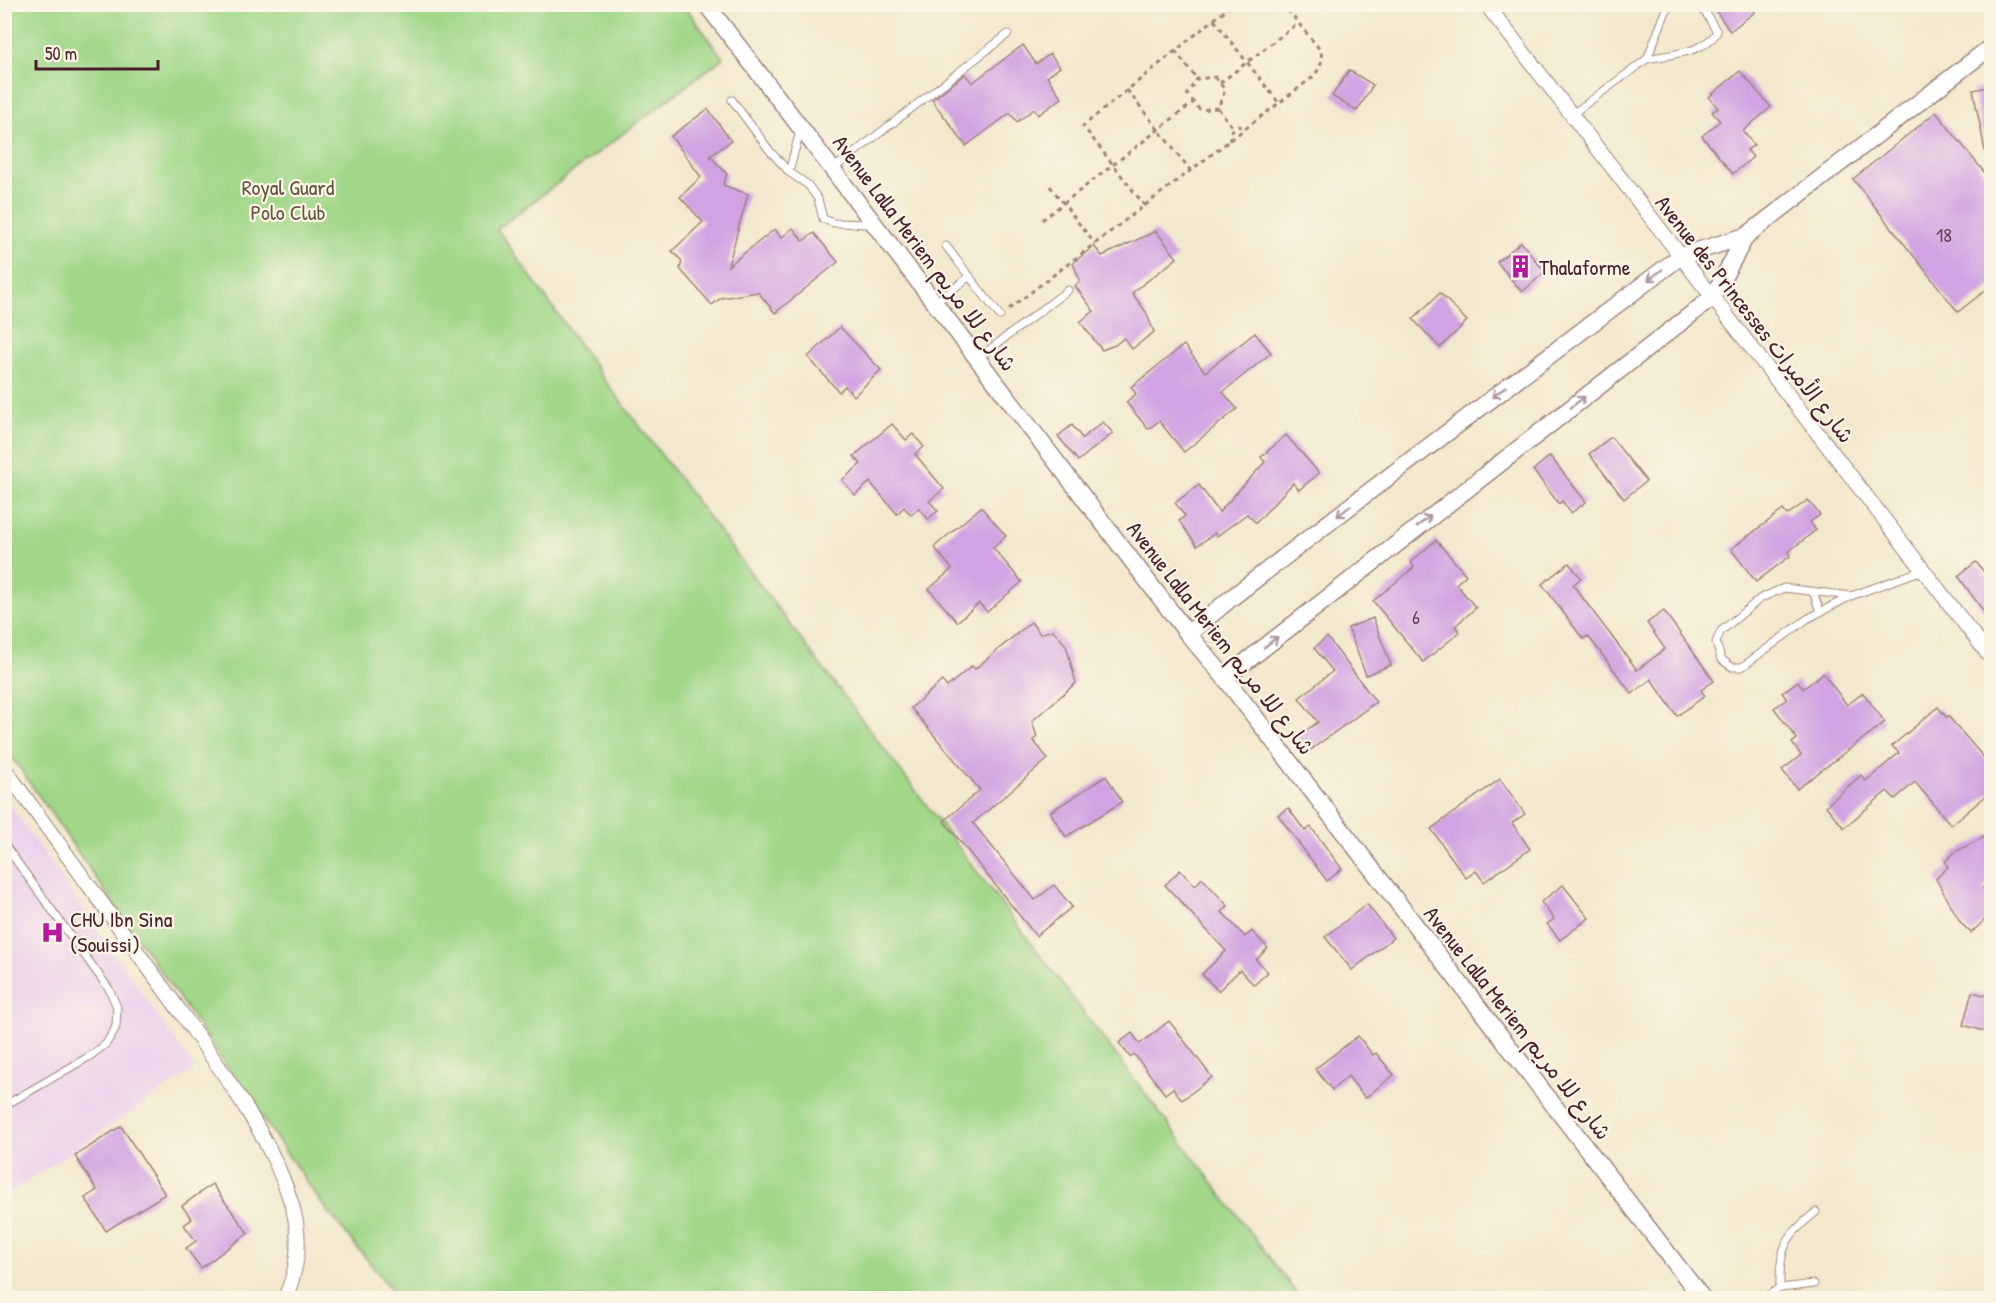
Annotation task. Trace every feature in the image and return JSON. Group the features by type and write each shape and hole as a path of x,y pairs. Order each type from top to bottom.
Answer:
{"street":[{"name":"Avenue Lalla Meriem شارع للا مريم","path":"706,4 1188,634 1225,678 1702,1299"},
{"name":"Avenue des Princesses شارع الأميرات","path":"1486,4 1992,659"},
{"path":"1188,634 1366,494 1681,256 1746,236 1992,46"},
{"path":"1225,678 1712,298 1746,236"},
{"path":"4,768 197,1036 249,1114 277,1166 292,1203 299,1249 292,1282 285,1299"}],"lane":[{"path":"1647,59 1669,4"},
{"path":"1571,115 1647,59 1695,49 1710,42 1716,32 1707,15 1697,4"},
{"path":"833,169 1008,34"},
{"path":"732,100 770,151 789,172 808,185 818,199 824,219 834,224 874,224"},
{"path":"789,172 801,127"},
{"path":"946,246 1000,315"},
{"path":"935,303 969,276"},
{"path":"977,359 1068,290"},
{"path":"1851,596 1784,588 1761,598 1721,631 1716,642 1720,659 1732,667 1742,667 1806,619 1851,596 1923,570"},
{"path":"1813,591 1820,612"},
{"path":"4,844 109,989 117,1007 116,1027 106,1044 90,1056 4,1106"},
{"path":"1780,1288 1779,1263 1787,1239 1796,1227 1816,1212"},
{"path":"1764,1299 1780,1288 1814,1284"}],"path":[{"path":"1145,206 1083,126 1233,4"},
{"path":"1000,315 1313,77 1320,68 1321,51 1284,4"},
{"path":"1214,20 1279,103"},
{"path":"1220,83 1298,23"},
{"path":"1175,51 1197,79"},
{"path":"1215,77 1220,83 1225,90 1218,108 1200,110 1187,94 1197,79 1215,77"},
{"path":"1127,90 1191,171"},
{"path":"1041,220 1194,102"},
{"path":"1218,108 1233,128"},
{"path":"1230,141 1229,136 1233,128 1237,126 1246,128"},
{"path":"1050,186 1095,244"}],"shaded area":[{"name":"CHU Ibn Sina (Souissi)","path":"4,796 195,1069 5,1196 4,1196"}],"green space":[{"name":"Royal Guard Polo Club","path":"4,5 684,5 723,58 497,229 603,378 1300,1298 398,1298 322,1204 5,747"}],"building":[{"path":"1711,4 1750,4 1755,12 1730,31"},
{"path":"1023,45 1036,64 1050,54 1060,67 1047,77 1062,98 1038,115 1034,109 1017,122 1010,113 966,146 932,100 965,74 972,83"},
{"path":"1349,70 1373,85 1357,111 1332,96"},
{"path":"1740,71 1771,107 1743,131 1754,145 1747,150 1753,157 1733,174 1702,136 1720,121 1712,112 1718,108 1709,97"},
{"path":"1992,86 1992,150 1985,151 1973,90"},
{"path":"708,109 731,141 710,156 727,174 723,185 748,194 728,266 775,229 781,238 793,228 803,241 814,233 838,262 775,313 758,292 721,298 712,305 680,269 682,261 672,251 703,222 680,197 701,177 671,136"},
{"path":"1936,112 1992,182 1992,285 1958,312 1853,179"},
{"path":"1156,231 1177,258 1132,293 1146,312 1154,332 1132,349 1124,338 1115,345 1102,350 1080,322 1094,311 1075,286 1080,281 1073,263 1094,246 1102,256"},
{"name":"Thalaforme","path":"1521,242 1545,272 1522,292 1497,262"},
{"path":"1440,293 1467,321 1440,348 1413,319"},
{"path":"840,327 881,370 854,396 845,386 839,392 808,357"},
{"path":"1255,333 1271,353 1223,392 1237,409 1184,452 1159,421 1148,429 1126,402 1136,394 1131,387 1184,345 1205,372"},
{"path":"1103,422 1113,433 1078,461 1058,436 1072,425 1082,438"},
{"path":"892,424 906,440 913,434 924,447 915,454 944,489 929,501 938,511 928,519 919,508 911,515 904,507 897,514 870,482 855,495 842,480 861,464 854,456"},
{"path":"1286,435 1319,473 1299,490 1293,483 1256,523 1247,514 1217,536 1215,533 1197,546 1179,521 1185,516 1175,503 1199,485 1219,512 1265,462 1261,457"},
{"path":"1611,437 1646,481 1624,499 1589,454"},
{"path":"1550,456 1586,502 1571,513 1562,501 1559,504 1533,470"},
{"path":"1808,500 1820,515 1810,522 1816,530 1788,552 1790,556 1756,582 1731,549 1783,510 1787,515"},
{"path":"981,507 1006,536 993,548 1022,582 987,612 979,603 957,622 929,589 952,569 934,547"},
{"path":"1436,540 1466,575 1456,584 1476,608 1455,626 1460,632 1423,662 1373,601 1414,567 1411,562"},
{"path":"1976,562 1992,582 1992,623 1958,576"},
{"path":"1569,563 1581,578 1573,585 1637,670 1665,649 1647,623 1664,611 1714,681 1701,690 1705,696 1677,716 1651,679 1632,694 1588,636 1583,639 1542,584"},
{"path":"1373,618 1391,665 1366,675 1348,628"},
{"path":"1031,622 1040,634 1053,630 1066,645 1076,683 1032,721 1037,737 1033,740 1048,759 973,823 1035,900 1054,885 1072,907 1036,936 944,821 980,790 911,708 942,681 947,687 972,666 975,669"},
{"path":"1327,637 1376,702 1305,754 1294,739 1318,722 1299,698 1333,671 1314,648"},
{"path":"1823,673 1847,705 1863,693 1885,722 1797,789 1782,770 1801,755 1792,743 1797,739 1774,708 1787,699 1782,693 1798,681 1803,689"},
{"path":"1938,707 1992,767 1992,791 1951,825 1915,782 1895,799 1887,791 1844,828 1826,806 1861,775 1866,781 1899,753 1892,746"},
{"path":"1106,776 1122,802 1066,837 1050,812"},
{"path":"1500,779 1525,814 1512,823 1530,849 1484,882 1476,871 1466,878 1431,829"},
{"path":"1288,808 1305,831 1311,827 1342,869 1327,881 1278,815"},
{"path":"1992,833 1992,883 1983,888 1992,896 1992,913 1971,933 1961,923 1936,879 1948,867 1945,862 1955,852"},
{"path":"1180,870 1195,886 1202,878 1228,906 1222,912 1245,937 1252,931 1268,948 1256,960 1268,972 1254,985 1240,970 1218,991 1202,974 1226,951 1165,885"},
{"path":"1563,885 1589,918 1560,940 1547,924 1554,919 1541,902"},
{"path":"1367,904 1393,938 1352,970 1325,937"},
{"path":"1972,992 1992,997 1992,1016 1987,1032 1963,1025"},
{"path":"1169,1021 1212,1077 1182,1100 1173,1088 1165,1094 1134,1054 1130,1057 1119,1043 1132,1033 1140,1044"},
{"path":"1358,1036 1373,1055 1376,1053 1394,1075 1365,1098 1348,1076 1332,1090 1315,1069"},
{"path":"121,1126 165,1194 106,1231 85,1198 97,1190 75,1156"},
{"path":"212,1184 248,1233 201,1268 186,1248 196,1241 184,1225 192,1219 182,1206"}],"place":[{"name":"Thalaforme","path":"1521,267"},
{"name":"CHU Ibn Sina (Souissi)","path":"52,932"}]}
